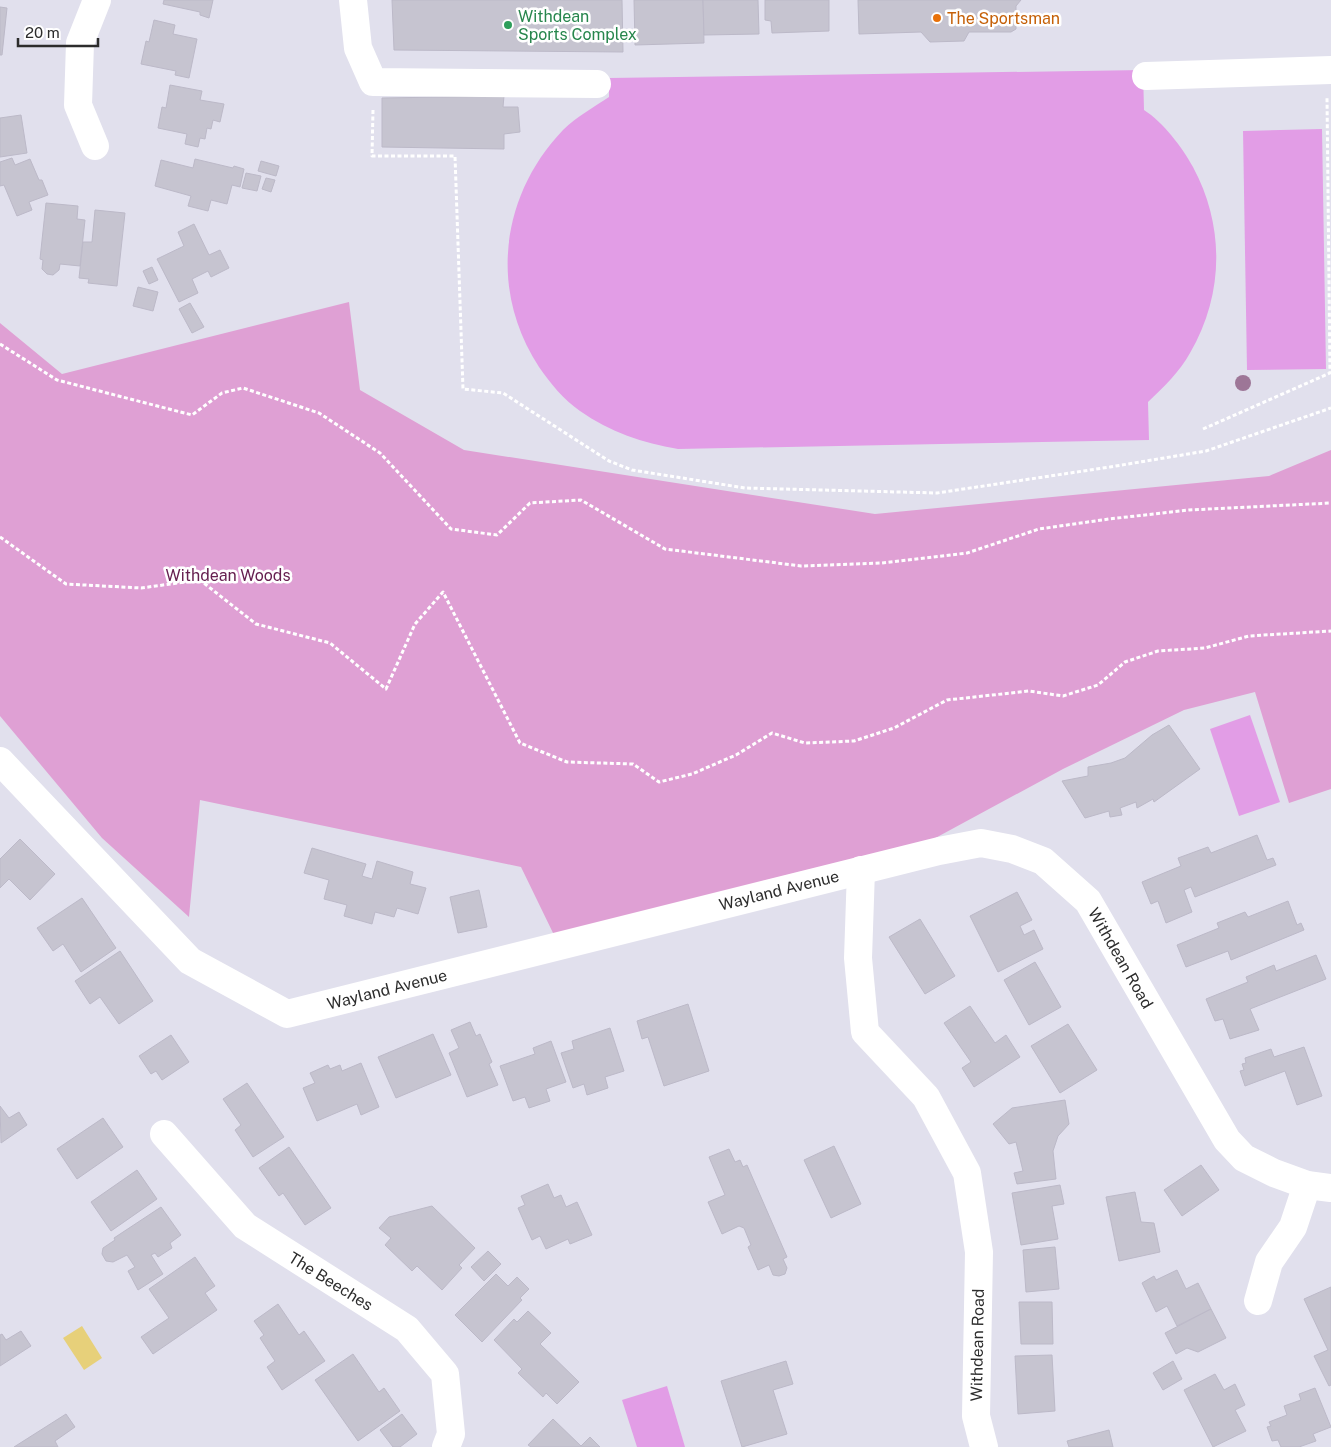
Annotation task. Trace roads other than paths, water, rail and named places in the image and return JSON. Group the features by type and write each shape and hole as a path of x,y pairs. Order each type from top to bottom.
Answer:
{"street":[{"path":"95,146 78,105 80,43 97,0"},
{"path":"353,0 358,48 373,82 597,84"},
{"path":"1146,76 1329,70"},
{"name":"Wayland Avenue","path":"0,761 190,961 287,1014 861,870"},
{"name":"Withdean Road","path":"984,1447 976,1416 979,1252 968,1173 926,1098 865,1032 858,958 861,870 981,843 1012,849 1043,862 1088,901 1228,1140 1244,1158 1274,1173 1319,1186"},
{"name":"The Beeches","path":"164,1134 245,1226 407,1329 445,1374 451,1434 446,1447"},
{"path":"1258,1301 1269,1262 1319,1186"}],"place":[{"name":"The Sportsman","path":"937,18"},
{"name":"Withdean Sports Complex","path":"508,25"}],"park label":[{"name":"Withdean Woods","path":"228,575"}]}
